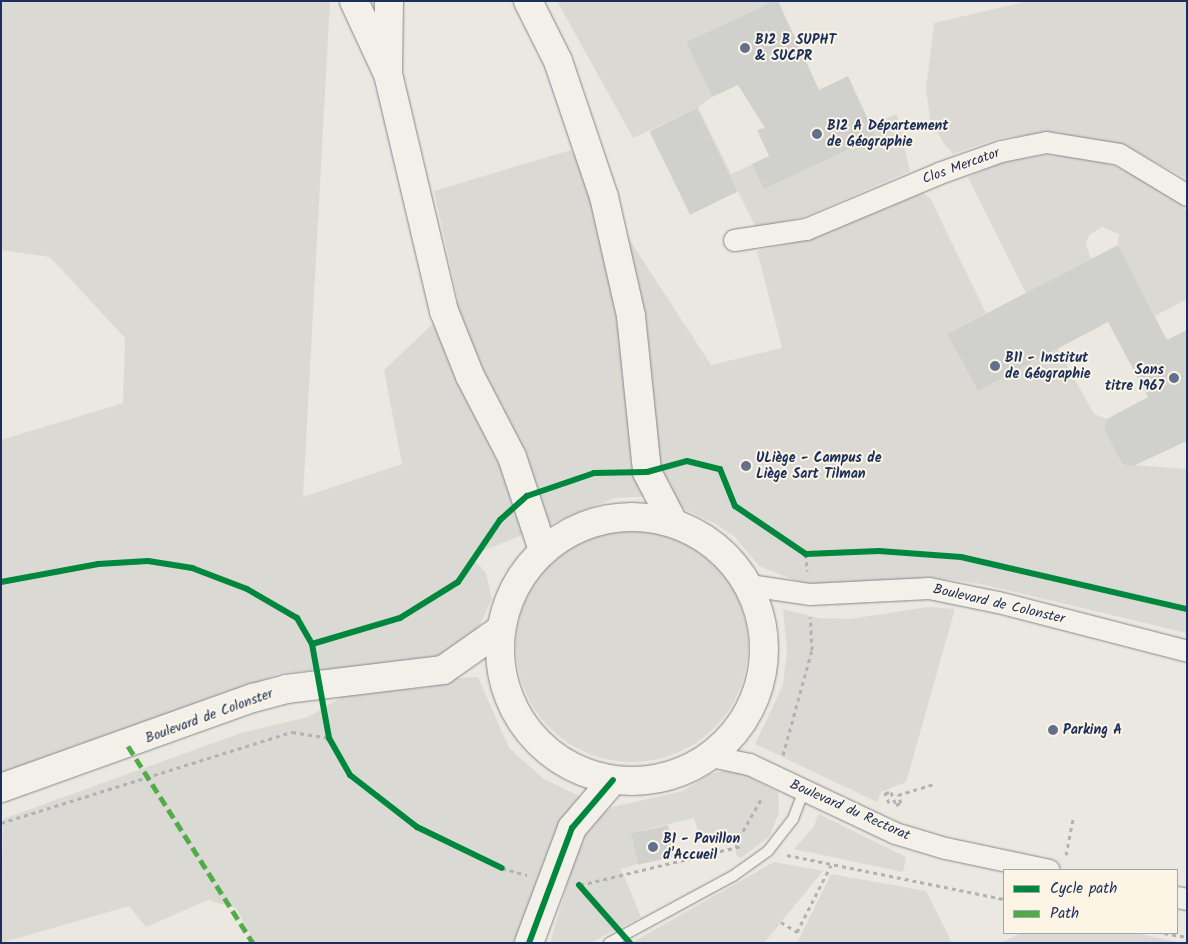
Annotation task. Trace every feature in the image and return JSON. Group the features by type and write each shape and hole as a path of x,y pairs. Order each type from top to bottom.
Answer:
{"main road":[{"path":"354,1 388,74 444,311 470,376 524,488 543,550"},
{"path":"388,74 389,1"},
{"path":"528,1 558,61 604,197 631,316 647,472 673,522"},
{"path":"549,1 558,61"},
{"path":"639,516 673,522 704,536 730,558 749,585 761,615 766,646 762,678 752,708 734,735 711,756 672,775 647,781 613,780 580,771 550,753 526,728 509,698 500,665 500,630 512,594 523,573 543,550 572,530 604,519 639,516"},
{"name":"Boulevard de Colonster","path":"1,788 252,698 286,690 443,670 500,630"},
{"path":"532,941 572,828 613,780"}],"street":[{"name":"Clos Mercator","path":"734,240 806,229 948,169 1000,151 1046,142 1119,154 1187,195"},
{"name":"Boulevard de Colonster","path":"749,585 810,594 929,588 998,602 1187,651"},
{"name":"Boulevard du Rectorat","path":"711,756 749,764 895,833 945,848 1044,869"}],"lane":[{"path":"609,943 733,876 768,851 793,819 804,791"}],"path":[{"path":"798,549 806,554 815,554"},
{"path":"735,845 776,777 812,650 806,554"},
{"path":"327,730 333,746"},
{"path":"1,823 292,732 329,738"},
{"path":"885,794 891,792 896,805 901,803 898,795 934,784"},
{"path":"1067,848 1073,819"},
{"path":"494,864 502,868"},
{"path":"781,922 797,932 832,865"},
{"path":"579,885 586,892"},
{"path":"1169,934 1187,938"}],"shaded area":[{"path":"1,1 330,1 303,497 402,464 384,370 458,300 434,191 571,150 711,365 782,348 757,251 808,239 919,190 930,198 986,313 947,334 978,391 1058,349 1094,414 1107,419 1104,429 1122,464 1187,469 1187,633 981,584 930,577 841,586 799,582 759,566 735,537 716,524 656,496 615,498 470,556 486,573 492,599 475,635 436,661 280,673 183,714 1,776 1,440 123,403 125,338 50,257 1,250"},
{"path":"557,1 774,1 686,42 712,97 698,107 731,174 753,164 764,189 876,137 870,125 897,114 910,171 804,217 756,228 697,108 633,138"},
{"path":"1029,1 1187,1 1187,179 1127,147 1054,132 1000,138 953,154 944,144 930,119 926,89 934,23"},
{"path":"1046,155 1092,159 1132,172 1173,195 1187,212 1187,299 1155,316 1118,245 1119,234 1102,227 1089,235 1086,245 1091,259 1026,293 968,177 998,163"},
{"path":"621,530 643,530 666,535 687,544 706,556 722,572 734,591 743,612 748,635 746,669 734,701 722,720 706,736 687,748 666,757 643,762 621,762 598,757 577,748 558,736 542,720 530,701 521,680 516,657 516,635 521,612 530,591 542,572 558,556 577,544 598,535"},
{"path":"927,607 955,609 906,782 881,792 877,802 755,744 783,685 787,650 783,609 818,618 850,619"},
{"path":"478,677 509,748 544,779 583,798 513,943 255,943 236,908 208,900 146,927 129,906 1,943 3,819 241,733 308,717 347,694 423,688 455,678"},
{"path":"733,769 778,792 779,812 770,836 741,858 736,855 735,841 699,834 694,818 643,830 644,835 632,837 638,864 621,869 641,917 590,943 550,943 578,847 589,825 612,807 683,791 710,774"},
{"path":"819,814 906,857 903,872 794,849 813,828"},
{"path":"774,862 823,871 764,943 631,943"},
{"path":"831,874 926,891 952,943 797,943"},
{"path":"1019,934 1140,934 1182,943 1001,943"}],"building":[{"path":"774,1 778,1 819,90 848,76 876,137 764,189 752,164 769,156 757,130 765,128 738,85 712,97 686,42"},
{"path":"697,108 738,192 690,215 649,131"},
{"name":"B11 - Institut de Géographie","path":"1118,245 1167,340 1187,330 1187,441 1133,466 1122,464 1104,429 1107,419 1148,397 1108,322 978,391 947,334"},
{"name":"B1 - Pavillon d'Accueil","path":"668,825 675,856 638,865 631,834"}],"marked path":[{"path":"128,746 253,943"}],"cycle path":[{"path":"312,644 400,618 458,582 500,520 527,496 594,473 647,472 687,461 720,469 735,506 806,554 879,551 961,557 1187,609"},
{"path":"1,582 98,564 148,561 192,568 247,589 297,618 312,644 329,738 350,775 417,827 502,868"},
{"path":"529,943 572,828 613,780"},
{"path":"579,885 630,943"}],"place":[{"name":"B12 B SUPHT & SUCPR","path":"745,48"},
{"name":"B12 A Département de Géographie","path":"817,134"},
{"name":"B11 - Institut de Géographie","path":"995,366"},
{"name":"Sans titre 1967","path":"1174,378"},
{"name":"ULiège - Campus de Liège Sart Tilman","path":"746,466"},
{"name":"Parking A","path":"1053,730"},
{"name":"B1 - Pavillon d'Accueil","path":"653,847"}]}
